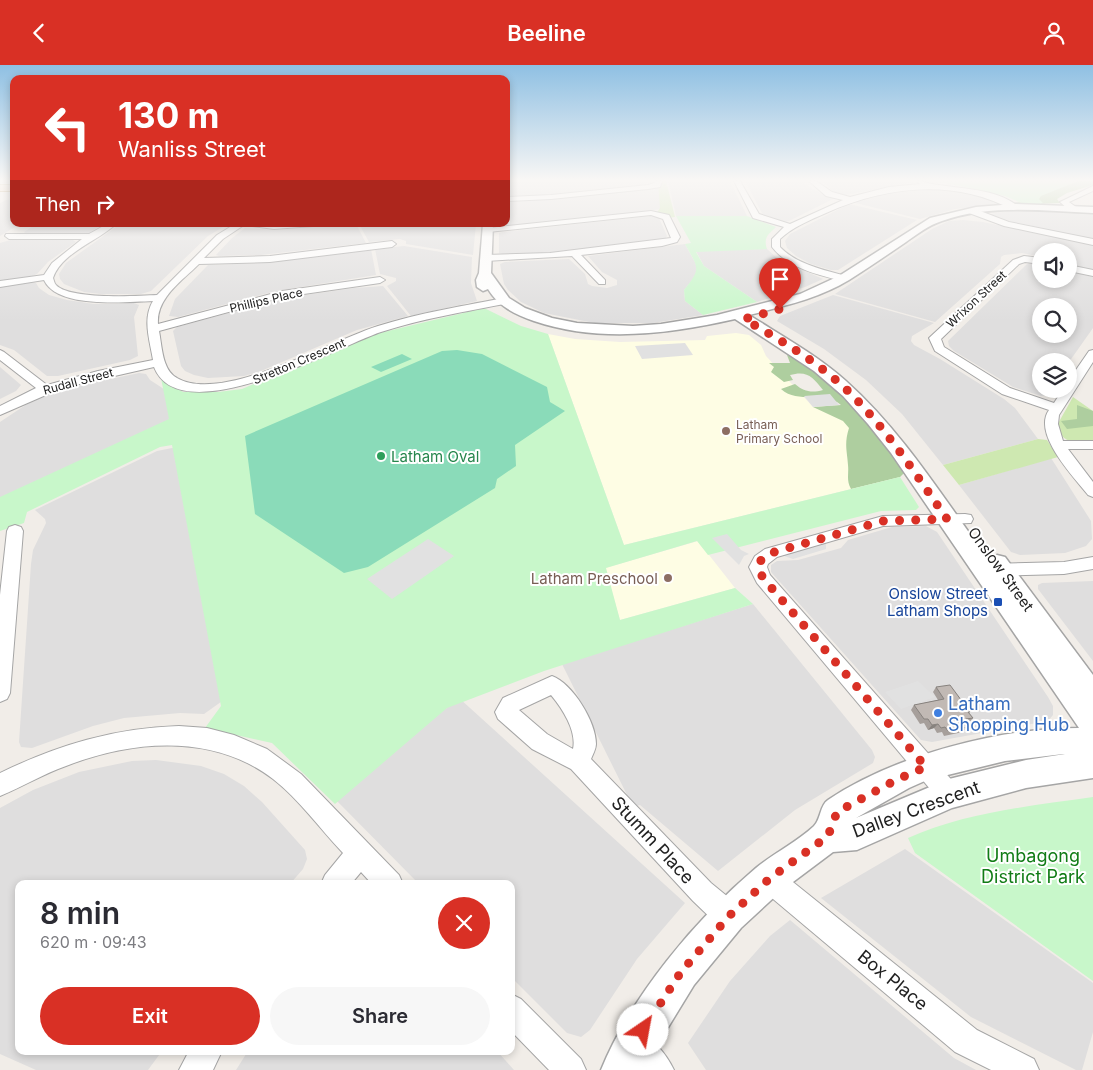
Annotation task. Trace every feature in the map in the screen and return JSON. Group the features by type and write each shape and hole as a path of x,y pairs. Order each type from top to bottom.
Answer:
{"street":[{"path":"4,238 24,228"},
{"path":"106,228 57,262 47,277 49,283 53,288 77,297 110,299 160,298"},
{"name":"Stretton Crescent","path":"233,228 225,232 153,307 153,329 162,372 169,379 178,383 204,387 238,385 266,377 367,333 499,302"},
{"path":"488,228 485,273 499,302 515,316 552,328 595,335 631,337 657,335 745,315 800,298 843,278 920,228"},
{"path":"486,259 575,254 667,243 676,237 671,228"},
{"path":"789,228 780,233 775,241 780,252 800,265 843,278"},
{"path":"1029,228 1093,242"},
{"path":"4,238 92,237"},
{"path":"196,261 270,259 392,244"},
{"path":"575,254 602,282"},
{"name":"Wrixon Street","path":"1032,260 1024,259 1016,262 935,339 940,349 946,354 998,386 1016,395 1057,408"},
{"path":"1077,270 1093,273"},
{"path":"0,284 47,277"},
{"name":"Phillips Place","path":"153,329 282,294 380,280"},
{"name":"Onslow Street","path":"745,315 857,393 898,449 956,519 1043,640 1093,725"},
{"path":"1093,353 1057,408 1050,424 1051,433 1093,492"},
{"path":"0,354 45,389"},
{"name":"Rudall Street","path":"0,411 45,389 75,380 160,362"},
{"path":"1059,445 1093,445"},
{"path":"949,794 763,578 758,567 761,560 771,553 883,521 956,519"},
{"path":"0,693 15,531"},
{"path":"992,570 1064,568 1093,563"},
{"name":"Onslow Street","path":"1043,640 1093,696"},
{"path":"0,785 68,754 140,737 184,735 224,742 256,754 282,771 386,880"},
{"name":"Dalley Crescent","path":"1093,741 1063,741 1005,747 926,767 898,779 837,812 828,836 857,834 949,794 1026,774 1093,764"},
{"name":"Stumm Place","path":"579,762 702,892 729,916"},
{"path":"658,1070 627,1057 681,972 729,916 769,879 828,836"},
{"path":"337,880 360,853"},
{"name":"Box Place","path":"769,879 966,1041 1024,1070"},
{"path":"515,1013 570,1070"},
{"path":"195,1070 204,1055"}],"shaded area":[{"path":"0,228 13,228 0,236"},
{"path":"30,228 97,228 81,235 26,234 24,232"},
{"path":"115,228 222,228 208,236 151,291 141,294 84,292 64,284 59,274 66,263"},
{"path":"245,228 279,230 299,228 358,228 366,243 261,255 216,255 232,238"},
{"path":"361,228 476,228 473,255 406,244 406,241 400,239 369,242"},
{"path":"541,228 663,228 667,236 665,239 545,253 504,255 499,253 499,233"},
{"path":"802,228 905,228 838,270 831,270 811,264 796,256 787,248 785,241 790,234"},
{"path":"934,228 1011,228 1093,245 1093,270 1077,266 1077,243 1032,243 1032,255 1022,253 1004,255 1001,257 1000,264 935,322 835,294"},
{"path":"1041,228 1093,228 1093,239"},
{"path":"14,239 73,240 76,242 48,262 37,274 30,277 0,281 0,243"},
{"path":"685,244 697,266 696,275 684,290 685,301 703,315 653,323 594,323 544,313 521,302 508,290 504,284 500,264 505,262 569,259 585,274 588,284 607,288 617,285 617,280 602,272 588,256"},
{"path":"404,246 472,257 471,283 477,301 411,316 387,286 396,281 396,278 380,274 375,249"},
{"path":"371,249 376,275 276,291 178,317 169,316 175,299 208,265 263,263"},
{"path":"767,249 778,259 823,279 805,287 757,302 704,266 696,251"},
{"path":"1032,263 1032,288 1077,288 1077,273 1093,277 1093,328 1075,353 1032,353 1032,393 1013,387 954,351 949,346 948,341 1027,264"},
{"path":"29,282 36,283 39,288 49,295 67,300 94,304 134,303 139,305 134,317 138,356 130,360 58,376 47,376 14,350 0,345 0,287"},
{"path":"383,286 408,316 357,330 261,371 244,376 208,378 185,371 181,366 173,331 177,327 284,298 354,288"},
{"path":"833,295 934,323 912,336 911,341 914,345 1004,399 1015,408 1038,439 943,465 902,414 866,380 824,349 777,321 780,316"},
{"name":"Latham Primary School","path":"736,333 749,335 761,345 766,356 813,407 846,405 900,477 624,545 548,334 575,339 620,342 705,340 707,336"},
{"path":"685,343 693,355 642,359 635,346"},
{"path":"0,367 21,385 16,391 0,399"},
{"path":"139,373 146,374 150,380 167,391 171,420 0,499 0,422 27,404 48,395 72,387"},
{"path":"830,394 839,405 813,407 804,396"},
{"path":"172,448 178,449 232,694 204,714 180,713 124,718 93,726 32,748 21,747 19,742 31,564 33,550 46,523 45,519 35,510 157,451"},
{"path":"1051,458 1091,521 1092,539 1086,546 1065,553 1020,555 1011,552 959,485"},
{"path":"926,526 937,532 1048,697 1053,706 1053,715 1048,721 932,742 921,740 771,572 771,565 777,561 798,560 841,548 848,540 892,527"},
{"path":"727,534 741,550 749,554 744,556 739,565 712,538"},
{"path":"428,539 454,556 392,599 367,579"},
{"path":"821,539 826,544 826,549 793,559 784,556 778,551"},
{"name":"Latham Preschool","path":"698,541 735,588 620,620 605,568"},
{"path":"1093,581 1093,661 1038,589 1038,585 1042,583"},
{"path":"753,604 872,750 875,757 873,763 795,810 718,871 640,805 633,807 562,664"},
{"path":"918,681 935,697 901,709 885,692"},
{"path":"459,698 685,903 637,959 590,1030 581,1037 567,1033 515,981 515,880 415,880 334,798"},
{"path":"156,760 201,766 224,774 244,786 262,802 305,850 307,859 303,869 293,880 15,880 15,1055 159,1055 148,1070 36,1070 0,1054 0,808 33,790 79,772 132,761"},
{"path":"905,849 1093,983 1093,1032 1082,1070 1076,1070 971,1017 821,898"},
{"path":"790,920 954,1058 976,1070 706,1070 688,1043 730,981 770,936"},
{"path":"245,1055 501,1055 514,1070 236,1070"}],"green space":[{"path":"683,228 775,228 766,239 767,249 696,252 704,266 757,302 703,315 685,301 684,290 696,272 695,263 685,244 691,243"},
{"path":"484,308 521,326 548,334 624,545 900,477 919,507 916,510 881,511 708,555 697,541 606,568 620,620 735,588 753,604 544,671 447,708 335,804 272,743 205,728 221,706 172,445 160,447 27,512 24,523 0,531 0,497 169,419 161,378 183,392 218,392 242,389 363,337"},
{"name":"Latham Oval","path":"457,350 482,354 547,387 550,402 565,411 515,445 516,466 497,479 495,488 368,567 344,573 255,514 245,436 442,351"},
{"path":"402,354 412,359 381,372 371,367"},
{"path":"787,355 807,362 842,393 907,470 900,477 851,489 848,480 846,447 849,428 843,421 813,407 841,405 834,400 826,398 795,396 781,389 795,384 808,391 823,390 813,378 805,374 790,375 793,380 784,382 771,372 774,367 769,363 790,363"},
{"path":"1072,398 1093,411 1093,442 1067,440 1059,433 1056,427"},
{"path":"1077,405 1093,411 1093,426 1067,429 1061,421 1077,419"},
{"path":"1038,439 1047,440 1058,457 959,485 943,465"},
{"name":"Umbagong District Park","path":"1093,797 1093,981 915,853 908,838 930,829 976,816"}],"building":[{"name":"Latham Shopping Hub","path":"950,685 973,718 966,719 969,723 965,724 967,727 948,731 945,727 941,728 938,724 932,725 928,719 924,719 914,705 944,699 936,687"}],"place":[{"name":"Latham Primary School","path":"726,431"},
{"name":"Latham Oval","path":"381,456"},
{"name":"Latham Preschool","path":"668,578"},
{"name":"Onslow Street Latham Shops","path":"998,602"},
{"name":"Latham Shopping Hub","path":"938,713"}],"route":[{"path":"643,1030 681,972 729,916 769,879 828,836 837,812 898,779 926,767 763,578 758,567 761,560 771,553 883,521 894,519 947,519 898,449 850,393 809,359 781,340 744,319 780,309"}]}
